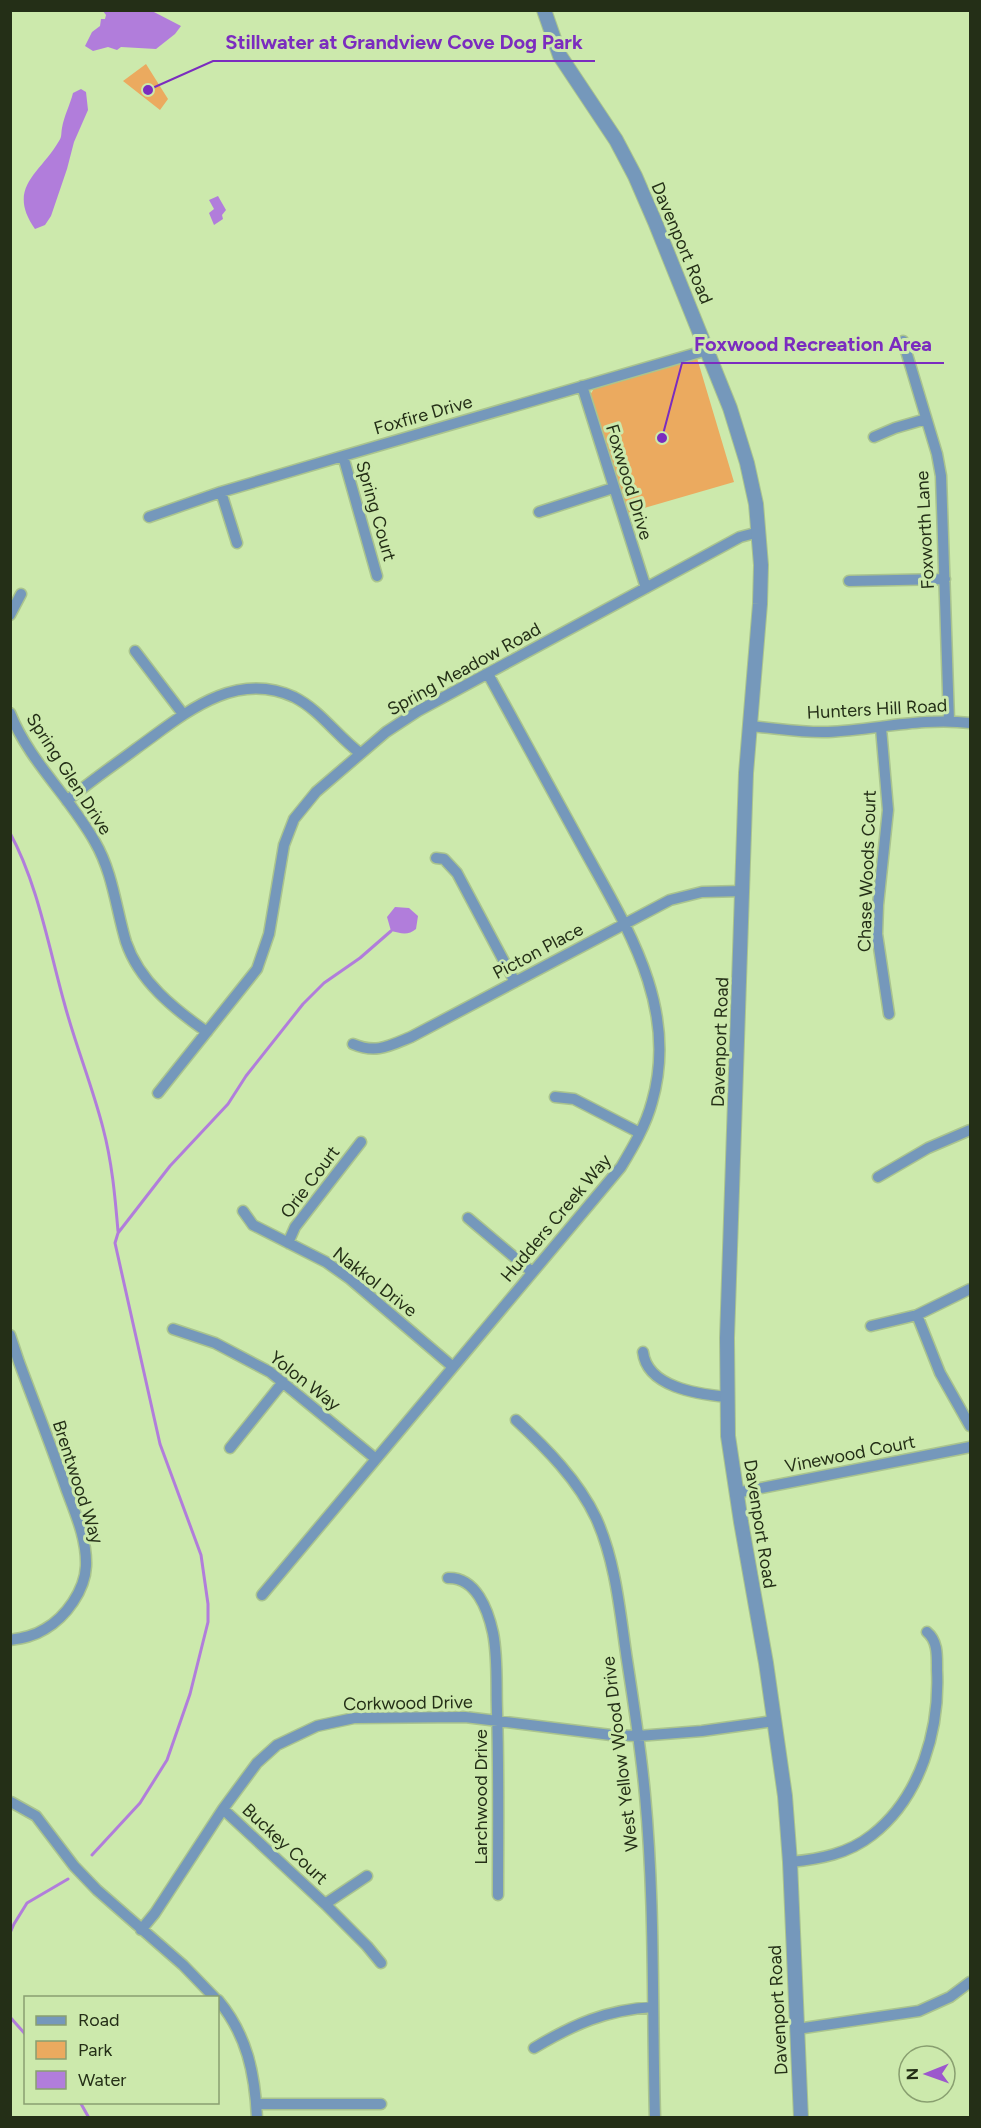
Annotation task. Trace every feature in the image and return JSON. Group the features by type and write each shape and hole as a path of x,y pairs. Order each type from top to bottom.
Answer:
{"street":[{"name":"Davenport Road","path":"544,10 560,56 610,132 634,176 707,350 738,431 753,488 759,532 760,604 749,726 726,1397 728,1436 736,1493 785,1796 801,2118"},
{"name":"Foxworth Lane","path":"903,342 937,454 941,476 949,721"},
{"name":"Foxfire Drive","path":"149,517 221,492 707,350"},
{"name":"Foxwood Drive","path":"582,386 646,588"},
{"path":"874,437 926,419"},
{"name":"Spring Court","path":"342,456 377,576"},
{"path":"539,512 614,488"},
{"path":"221,492 237,543"},
{"name":"Spring Meadow Road","path":"158,1093 251,978 261,959 269,934 284,845 294,819 316,792 386,732 418,711 740,537 759,532"},
{"path":"849,581 945,579"},
{"path":"10,615 21,594"},
{"path":"135,651 183,714"},
{"name":"Hudders Creek Way","path":"262,1595 621,1167 640,1133 654,1093 659,1027 650,983 623,924 488,674"},
{"path":"67,801 183,714 204,701 229,693 249,690 276,692 292,697 309,707 345,742 360,753"},
{"name":"Spring Glen Drive","path":"10,713 25,744 93,838 103,857 126,942 139,968 163,997 207,1032"},
{"name":"Hunters Hill Road","path":"749,726 825,732 881,728 929,721 970,723"},
{"name":"Chase Woods Court","path":"881,728 888,810 877,934 889,1014"},
{"path":"436,858 444,859 457,873 515,982"},
{"name":"Picton Place","path":"353,1044 371,1050 388,1047 434,1027 658,905 682,896 711,891 742,891"},
{"path":"555,1097 574,1099 640,1133"},
{"path":"878,1177 928,1148 970,1130"},
{"name":"Orie Court","path":"288,1244 295,1227 361,1142"},
{"name":"Nakkol Drive","path":"243,1211 253,1225 326,1262 350,1279 453,1367"},
{"path":"468,1218 532,1272"},
{"path":"871,1326 917,1315 970,1289"},
{"path":"917,1315 940,1373 970,1426"},
{"name":"Yolon Way","path":"173,1329 215,1343 252,1361 283,1382 376,1459"},
{"name":"Brentwood Way","path":"10,1335 82,1534 86,1567 82,1586 76,1597 56,1622 30,1636 10,1640"},
{"path":"643,1352 646,1364 654,1374 665,1381 694,1393 726,1397"},
{"path":"230,1448 283,1382"},
{"name":"West Yellow Wood Drive","path":"516,1420 551,1455 587,1502 600,1528 614,1579 638,1736 649,1854 655,2118"},
{"name":"Vinewood Court","path":"736,1493 970,1447"},
{"name":"Larchwood Drive","path":"448,1578 463,1580 476,1591 490,1621 495,1649 498,1895"},
{"path":"790,1862 829,1856 859,1844 886,1822 908,1792 927,1752 938,1704 937,1656 933,1639 927,1632"},
{"name":"Corkwood Drive","path":"141,1930 155,1913 244,1779 268,1753 287,1740 316,1726 343,1719 375,1717 465,1717 611,1735 638,1736 702,1731 774,1721"},
{"path":"11,1802 36,1816 86,1880 183,1965 213,1996"},
{"name":"Buckey Court","path":"223,1809 325,1904 381,1963"},
{"name":"Buckey Court","path":"325,1904 368,1876"},
{"path":"797,2029 919,2011 950,1997 970,1982"},
{"path":"219,2003 243,2039 255,2079 258,2118"},
{"path":"534,2048 566,2029 585,2021 624,2010 652,2007"},
{"path":"257,2104 381,2104"}],"green space":[{"path":"146,64 168,99 160,110 123,81"},
{"path":"697,358 734,482 627,513 590,395 595,387"}],"water":[{"path":"103,11 152,11 181,26 175,34 156,49 121,47 117,50 108,47 93,51 85,46 92,32 100,26 101,19 105,19 106,15"},
{"path":"81,89 86,92 88,110 74,142 51,216 45,225 35,229 27,215 24,202 25,191 35,172 60,139 73,93"},
{"path":"218,196 226,210 222,215 223,219 214,225 209,213 214,209 209,200"},
{"path":"395,907 409,908 418,916 416,929 407,933 391,931 387,917"}],"waterway":[{"path":"10,833 28,872 42,916 68,1018 103,1128 111,1166 118,1231"},
{"path":"92,1855 140,1803 167,1760 190,1694 208,1622 208,1604 201,1555 160,1444 115,1243 118,1233 170,1166 228,1104 246,1076 303,1004 324,983 360,958 391,931"},
{"path":"10,1933 27,1903 68,1879"},
{"path":"10,2017 24,2033"},
{"path":"81,2104 89,2118"}],"place":[{"name":"Stillwater at Grandview Cove Dog Park","path":"148,90"},
{"name":"Foxwood Recreation Area","path":"662,438"}]}
